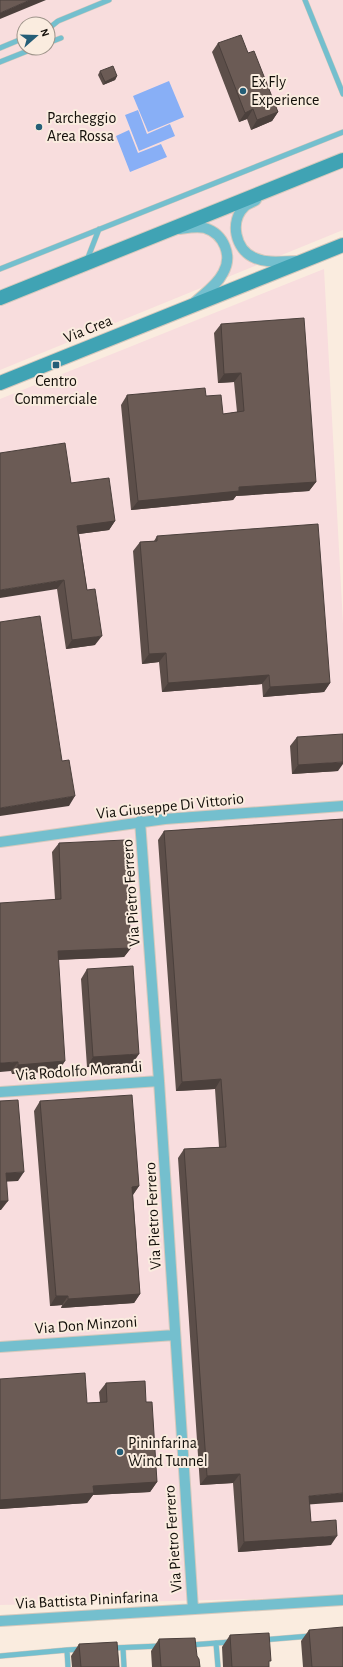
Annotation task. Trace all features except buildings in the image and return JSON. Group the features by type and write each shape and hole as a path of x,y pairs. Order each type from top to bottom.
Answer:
{"street":[{"name":"Via Crea","path":"0,298 343,160"},
{"name":"Via Crea","path":"285,183 246,206 237,220 237,238 246,253 254,258 263,261 305,261"},
{"name":"Via Crea","path":"171,229 203,228 211,231 223,242 227,250 228,258 223,274 217,282 189,307"},
{"name":"Via Crea","path":"0,383 343,246"},
{"name":"Via Giuseppe Di Vittorio","path":"0,842 140,821 343,806"},
{"name":"Via Pietro Ferrero","path":"140,821 159,1081 193,1609"},
{"name":"Via Rodolfo Morandi","path":"0,1092 159,1081"},
{"name":"Via Don Minzoni","path":"0,1347 175,1334"},
{"name":"Via Battista Pininfarina","path":"0,1620 343,1600"}],"lane":[{"path":"56,23 109,0"},
{"path":"305,0 343,94"},
{"path":"56,40 61,38"},
{"path":"0,48 16,41"},
{"path":"0,62 16,56"},
{"path":"0,269 343,132"},
{"path":"86,263 99,229"},
{"path":"256,1640 319,1636"},
{"path":"184,1645 191,1648 216,1643 240,1642"},
{"path":"216,1643 218,1667"},
{"path":"109,1648 168,1646"},
{"path":"123,1648 124,1667"},
{"path":"0,1656 88,1649"},
{"path":"67,1650 68,1667"}],"shaded area":[{"path":"0,0 343,0 343,230 0,370"},
{"path":"324,269 343,624 343,1597 0,1605 0,399"}],"water":[{"path":"169,81 184,117 148,132 133,96"},
{"path":"138,110 147,134 170,124 175,136 139,151 125,115"},
{"path":"129,130 138,153 161,144 167,157 130,172 116,136"}],"place":[{"name":"Ex Fly Experience","path":"243,91"},
{"name":"Parcheggio Area Rossa","path":"39,127"},
{"name":"Centro Commerciale","path":"56,365"},
{"name":"Pininfarina Wind Tunnel","path":"120,1452"}]}
